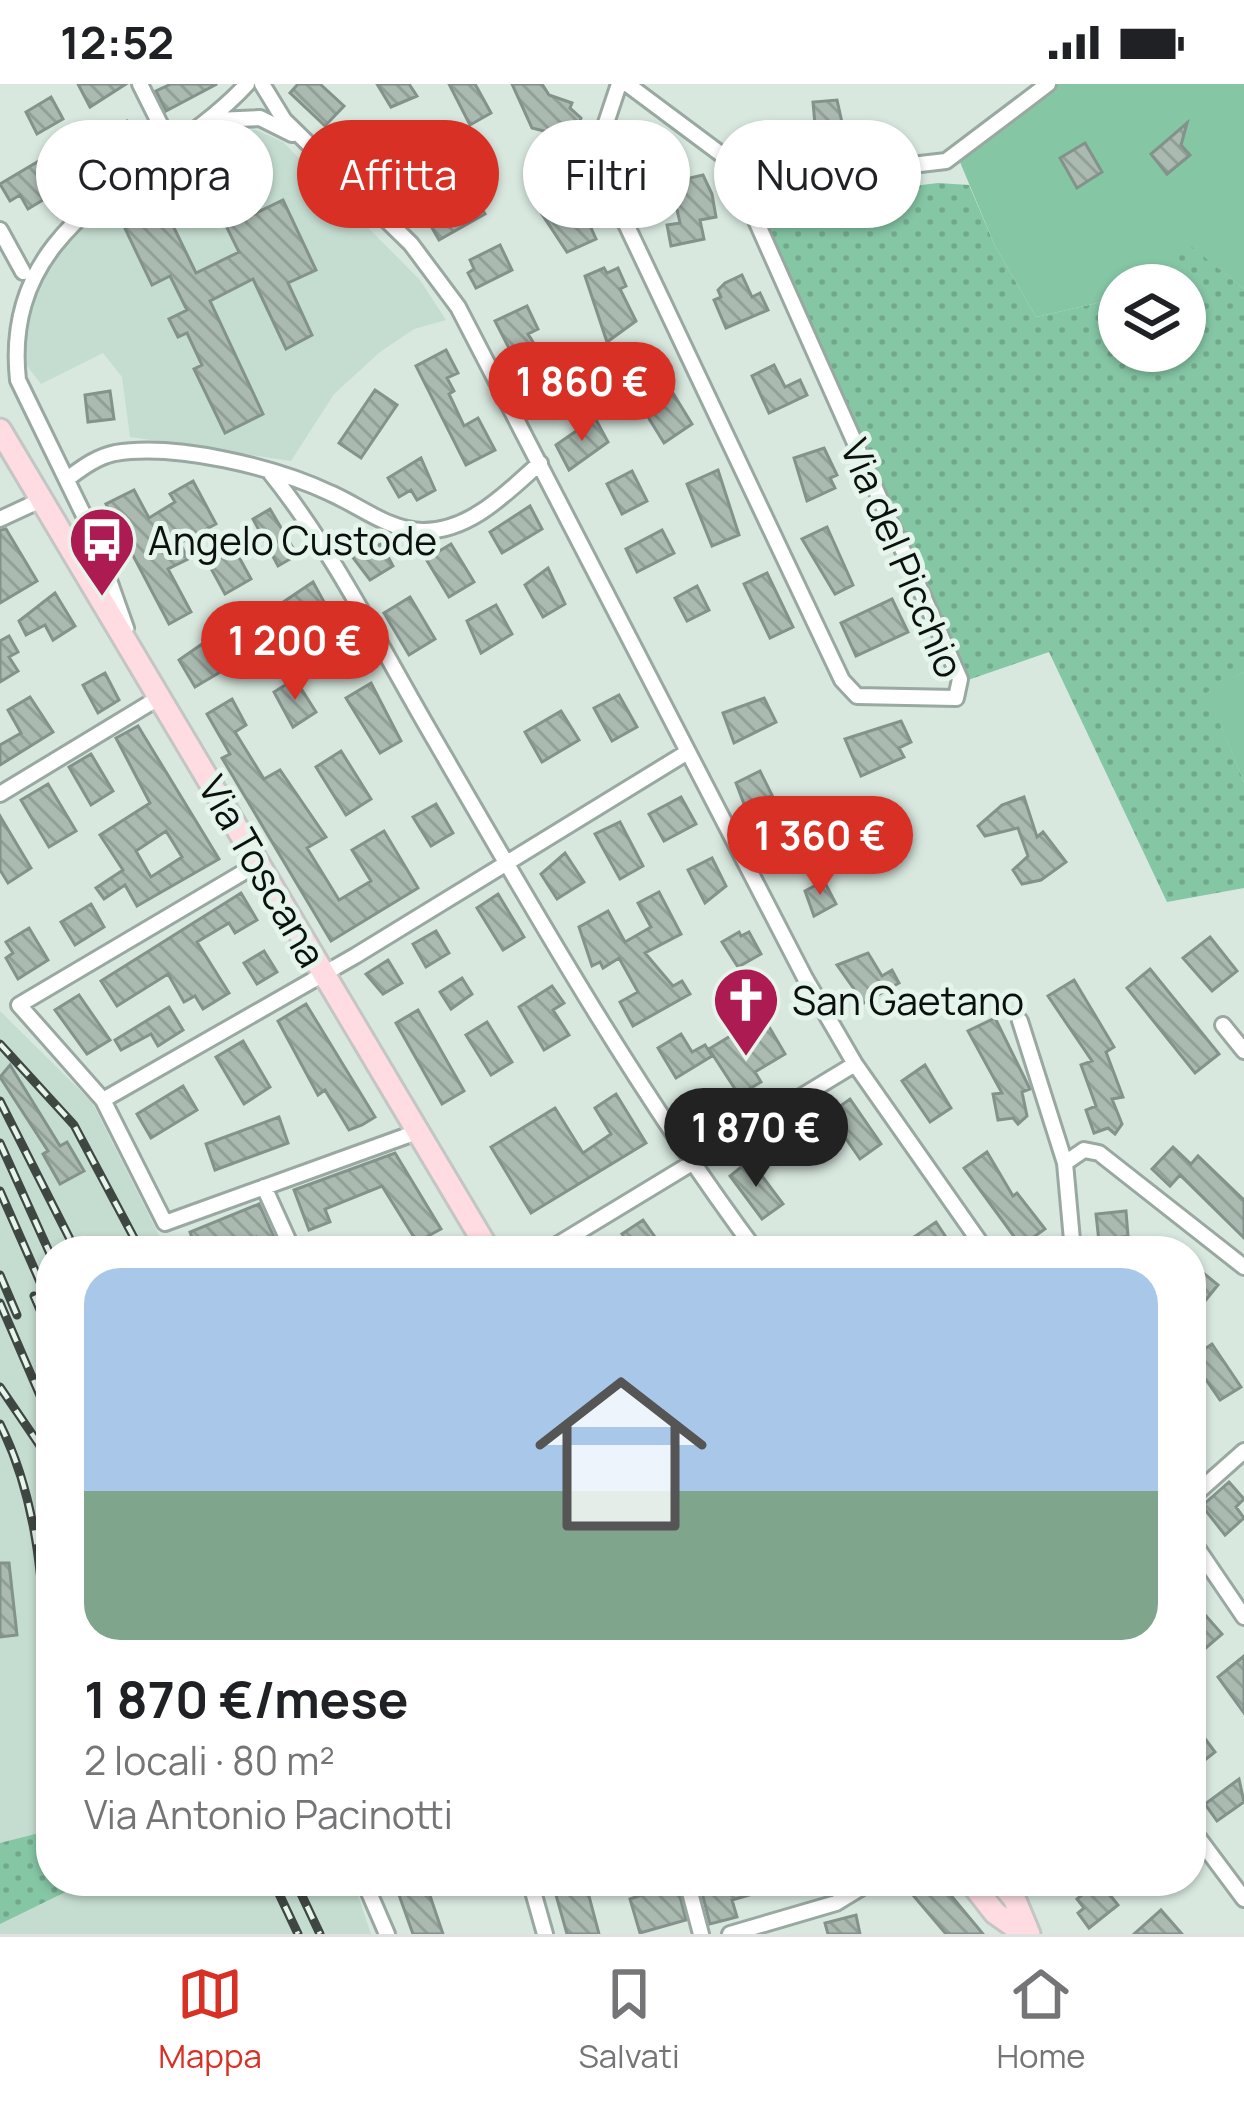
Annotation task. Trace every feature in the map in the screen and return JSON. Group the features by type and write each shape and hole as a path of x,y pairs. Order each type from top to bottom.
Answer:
{"main road":[{"name":"Via Toscana","path":"0,430 480,1236"},
{"path":"982,1896 995,1913 1027,1934"},
{"path":"1012,1896 1027,1934"}],"street":[{"path":"140,84 158,120"},
{"path":"212,120 247,84"},
{"path":"262,84 270,104 297,134"},
{"path":"623,84 714,149"},
{"name":"Via del Picchio","path":"623,84 596,153 599,167 842,680 857,696 956,698 960,679 759,228"},
{"path":"921,164 946,161 1048,84"},
{"path":"219,120 241,115 264,120"},
{"path":"55,228 23,272 10,325 10,354 92,532 137,658"},
{"path":"394,228 441,280 541,463 686,753 855,1064 975,1236"},
{"path":"0,230 23,272"},
{"path":"67,479 97,458 116,453 191,457 269,471 422,531 470,519 541,463"},
{"path":"269,471 310,527 507,865 692,1166 745,1236"},
{"path":"0,519 43,500"},
{"path":"74,551 89,542 92,532"},
{"path":"0,794 160,697"},
{"path":"104,1100 507,865 686,753"},
{"path":"259,863 19,1005 104,1100 164,1223 417,1132"},
{"path":"1020,1021 1065,1163 1072,1236"},
{"path":"1223,1025 1244,1051"},
{"path":"573,1236 855,1064"},
{"path":"1065,1163 1084,1150 1099,1154 1203,1236"},
{"path":"264,1187 286,1236"},
{"path":"1206,1238 1244,1268"},
{"path":"1206,1485 1244,1451"},
{"path":"1206,1561 1244,1617"},
{"path":"1206,1848 1244,1899"},
{"path":"371,1896 387,1934"},
{"path":"534,1896 545,1934"},
{"path":"691,1896 701,1934"},
{"path":"730,1934 847,1896"}],"shaded area":[{"path":"273,137 297,156 297,228 368,228 420,280 446,320 414,329 380,352 334,394 291,461 130,437 122,377 103,353 41,384 27,366 25,327 38,273 74,228 273,228"},
{"path":"0,1011 92,1102 159,1236 36,1236 36,1896 358,1896 371,1934 0,1934"}],"green space":[{"path":"1057,84 1244,84 1244,289 1188,244 1164,264 1098,264 1098,303 1036,317 995,246 960,162"},
{"path":"969,185 995,246 1036,317 1098,303 1098,372 1206,372 1206,264 1164,264 1188,243 1244,289 1244,672 1208,693 1244,782 1244,888 1167,902 1049,652 965,681 763,228 921,228 921,186"},
{"path":"1244,672 1244,782 1207,692"},
{"path":"36,1834 36,1896 57,1896 0,1924 0,1843"}],"building":[{"path":"78,84 126,84 90,107"},
{"path":"171,84 217,84 166,111 156,91"},
{"path":"298,84 320,84 344,106 331,120 319,120 290,93"},
{"path":"377,84 409,84 417,96 391,107"},
{"path":"449,84 475,84 491,113 467,120"},
{"path":"512,84 542,84 549,95 572,103 570,108 581,118 580,120 528,120"},
{"path":"51,97 63,119 36,120 36,132 26,112"},
{"path":"837,100 841,120 815,120 813,102"},
{"path":"1187,123 1181,145 1190,155 1167,174 1151,154"},
{"path":"1085,143 1102,172 1077,188 1060,158"},
{"path":"36,163 36,204 28,209 20,195 10,201 0,184"},
{"path":"703,175 712,194 714,217 700,220 704,239 671,246 668,228 690,228 690,178"},
{"path":"283,200 316,270 288,283 312,335 286,349 253,279 210,301 263,414 225,433 194,369 202,365 187,333 178,337 169,319 187,310 170,276 152,285 125,228 174,228 196,273 239,252 227,228 273,228 273,205"},
{"path":"432,228 460,228 439,240"},
{"path":"551,228 591,228 596,239 567,252"},
{"path":"500,245 512,270 476,288 468,273 474,269 470,260"},
{"path":"604,268 607,273 618,268 626,286 620,289 636,321 607,342 585,276"},
{"path":"742,275 752,297 760,293 768,310 726,328 714,300 721,297 718,290 725,283"},
{"path":"527,306 538,329 528,334 533,342 512,354 495,321"},
{"path":"446,350 458,373 447,378 454,391 449,394 464,426 478,418 495,450 466,465 416,366"},
{"path":"564,361 574,380 562,386 566,398 541,412 530,392 552,380 546,370"},
{"path":"774,365 785,387 800,380 807,395 769,413 752,376"},
{"path":"646,377 650,384 663,377 692,424 664,443 629,386"},
{"path":"375,390 397,405 361,458 339,443"},
{"path":"110,391 114,419 88,422 85,395"},
{"path":"595,418 608,442 569,470 556,445"},
{"path":"824,448 837,475 830,478 835,488 807,501 794,458"},
{"path":"421,458 435,490 417,500 411,490 399,497 388,478"},
{"path":"718,470 739,535 712,546 687,484"},
{"path":"632,471 647,501 622,514 607,484"},
{"path":"193,481 216,524 180,543 188,559 168,569 191,612 169,624 106,504 134,490 149,518 175,502 170,494"},
{"path":"530,506 542,529 502,553 490,532"},
{"path":"270,509 297,555 278,566 253,519"},
{"path":"827,527 853,585 835,594 802,539"},
{"path":"6,529 37,581 0,603 0,530"},
{"path":"662,530 674,553 637,572 626,549"},
{"path":"381,544 393,566 370,580 351,555"},
{"path":"451,544 474,582 449,597 426,559"},
{"path":"234,548 251,579 225,594 208,563"},
{"path":"548,568 565,604 543,617 525,585"},
{"path":"767,573 793,627 770,638 744,584"},
{"path":"313,582 335,622 310,636 303,624 284,635 270,611"},
{"path":"697,586 709,610 687,621 675,598"},
{"path":"55,593 75,626 53,640 45,625 26,635 19,621"},
{"path":"410,597 435,639 409,655 384,613"},
{"path":"892,599 908,632 856,656 841,623"},
{"path":"496,605 512,634 481,653 467,621"},
{"path":"234,606 266,661 255,668 222,613"},
{"path":"9,636 18,652 9,657 18,671 0,682 0,641"},
{"path":"205,642 222,671 195,687 179,660"},
{"path":"105,673 119,700 98,713 83,685"},
{"path":"295,679 316,712 293,727 274,692"},
{"path":"371,683 401,741 380,753 346,698"},
{"path":"619,695 637,727 612,741 594,708"},
{"path":"30,697 53,732 0,765 0,745 21,733 8,710"},
{"path":"764,698 776,722 734,743 723,713"},
{"path":"232,699 246,725 235,732 264,779 280,770 326,837 307,848 339,900 371,881 352,850 384,831 418,888 331,941 222,758 230,754 207,714"},
{"path":"561,711 579,740 542,762 525,732"},
{"path":"901,721 911,742 899,748 904,757 861,776 845,739"},
{"path":"138,726 219,859 137,906 125,885 104,899 96,888 123,870 100,835 150,803 116,738","holes":["166,831 182,857 151,877 136,851"]},
{"path":"341,751 371,799 346,815 316,767"},
{"path":"91,754 113,791 91,805 69,767"},
{"path":"760,771 772,795 746,809 736,783"},
{"path":"48,784 76,831 49,847 21,800"},
{"path":"681,797 696,824 664,841 649,814"},
{"path":"1024,797 1037,837 1043,832 1066,862 1041,880 1022,884 1013,870 1028,856 1018,828 985,836 978,826 1002,805"},
{"path":"436,804 453,833 431,846 413,817"},
{"path":"0,816 31,868 8,883 0,870"},
{"path":"620,822 643,866 620,879 595,834"},
{"path":"784,826 798,853 775,865 763,842"},
{"path":"565,853 584,882 557,899 541,874"},
{"path":"712,858 726,886 705,903 688,870"},
{"path":"824,881 836,904 814,916 805,891"},
{"path":"659,892 681,934 645,953 673,986 682,981 690,994 633,1026 620,1002 638,992 619,958 603,968 600,962 592,966 579,927 608,911 625,942 651,927 638,903"},
{"path":"241,893 257,920 235,933 229,923 197,942 229,993 203,1009 195,996 184,1002 168,974 117,1006 101,981"},
{"path":"498,894 524,937 503,950 477,908"},
{"path":"91,904 104,927 75,945 61,922"},
{"path":"29,928 48,960 18,979 6,958 13,953 6,942"},
{"path":"436,931 449,953 426,967 413,944"},
{"path":"739,932 741,936 749,932 761,954 738,967 722,942"},
{"path":"1210,937 1237,971 1212,991 1183,958"},
{"path":"264,951 277,972 257,984 244,963"},
{"path":"868,953 882,976 892,970 899,983 864,1003 837,965"},
{"path":"388,960 402,983 383,994 366,974"},
{"path":"1150,969 1219,1054 1195,1073 1127,988"},
{"path":"462,978 472,994 451,1009 440,992"},
{"path":"1074,980 1114,1047 1106,1052 1123,1097 1112,1099 1122,1124 1115,1134 1108,1128 1094,1133 1086,1110 1096,1106 1081,1065 1092,1061 1048,996"},
{"path":"552,986 564,1003 553,1010 569,1035 544,1050 519,1007"},
{"path":"79,995 110,1040 87,1054 55,1010"},
{"path":"306,1004 375,1117 362,1125 349,1130 325,1090 318,1095 278,1021"},
{"path":"169,1007 183,1030 158,1046 151,1034 121,1050 115,1040"},
{"path":"418,1010 464,1091 442,1104 396,1023"},
{"path":"995,1018 1030,1089 1022,1092 1027,1116 1018,1124 1013,1118 998,1120 993,1094 1002,1093 968,1031"},
{"path":"487,1022 512,1062 491,1075 466,1035"},
{"name":"San Gaetano","path":"752,1023 758,1031 768,1025 785,1054 755,1072 761,1082 739,1095 709,1049"},
{"path":"681,1034 692,1052 705,1045 712,1056 676,1078 658,1048"},
{"path":"243,1041 270,1087 244,1104 216,1057"},
{"path":"10,1065 60,1146 67,1142 84,1171 60,1184 43,1154 48,1151 0,1077"},
{"path":"925,1065 951,1108 930,1122 902,1081"},
{"path":"183,1086 197,1110 151,1138 137,1114"},
{"path":"616,1094 646,1143 531,1213 491,1147 555,1108 583,1153 611,1134 595,1108"},
{"path":"850,1099 881,1144 860,1159 829,1114"},
{"path":"279,1117 288,1143 215,1170 206,1144"},
{"path":"1173,1147 1191,1164 1198,1156 1244,1200 1244,1238 1180,1175 1170,1186 1152,1169"},
{"path":"987,1152 1013,1196 1017,1193 1045,1229 1035,1236 1014,1236 964,1168"},
{"path":"395,1153 441,1229 428,1236 413,1236 382,1186 325,1209 330,1222 309,1230 294,1190"},
{"path":"750,1160 783,1204 762,1219 730,1176"},
{"path":"259,1204 273,1236 191,1236 190,1232"},
{"path":"1126,1211 1128,1236 1098,1236 1096,1214"},
{"path":"643,1220 654,1236 623,1236"},
{"path":"936,1222 945,1236 915,1236"},
{"path":"1206,1275 1218,1285 1206,1300"},
{"path":"1212,1344 1241,1387 1220,1400 1206,1380 1206,1348"},
{"path":"1229,1482 1244,1499 1236,1507 1244,1518 1225,1535 1206,1511 1206,1502"},
{"path":"0,1563 9,1563 17,1635 0,1637"},
{"path":"1206,1616 1222,1634 1206,1648"},
{"path":"1244,1656 1244,1713 1218,1677"},
{"path":"1239,1779 1244,1802 1217,1821 1206,1803"},
{"path":"399,1896 430,1896 443,1934 413,1934"},
{"path":"556,1896 589,1896 599,1934 567,1934"},
{"path":"680,1896 686,1920 640,1933 630,1899"},
{"path":"703,1896 746,1896 732,1900 737,1917 710,1924"},
{"path":"914,1896 951,1896 983,1934 946,1934"},
{"path":"1111,1896 1118,1905 1089,1928 1078,1913 1084,1908 1077,1899"},
{"path":"1161,1910 1182,1934 1134,1934"},
{"path":"856,1915 860,1934 828,1934 825,1923"}],"railway":[{"path":"0,1044 74,1125 133,1236"},
{"path":"0,1101 68,1236"},
{"path":"0,1143 42,1236"},
{"path":"0,1191 36,1273"},
{"path":"0,1275 17,1315"},
{"path":"34,1296 36,1301"},
{"path":"0,1303 36,1386"},
{"path":"0,1387 36,1440"},
{"path":"0,1424 25,1490 36,1545"},
{"path":"280,1896 298,1934"},
{"path":"302,1896 320,1934"}],"place":[{"name":"Angelo Custode","path":"102,599"},
{"name":"San Gaetano","path":"746,1059"}]}
